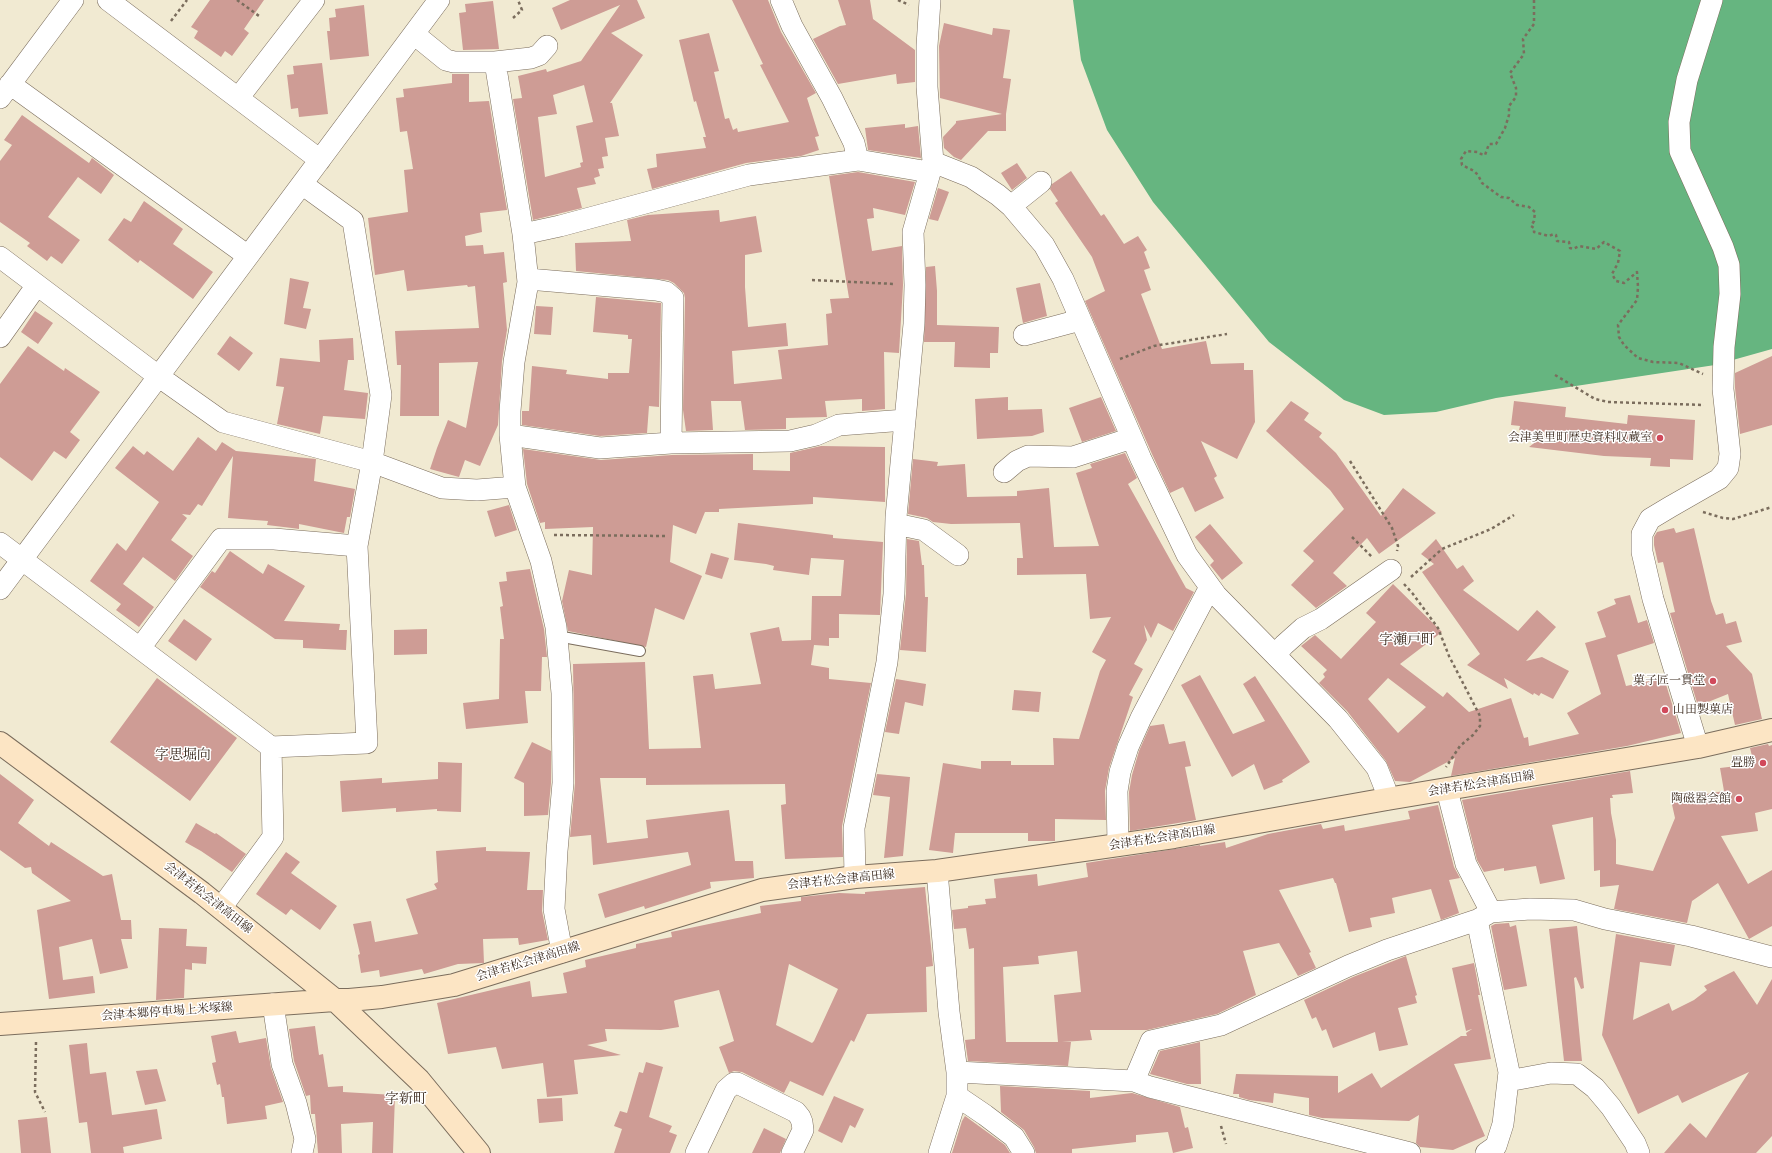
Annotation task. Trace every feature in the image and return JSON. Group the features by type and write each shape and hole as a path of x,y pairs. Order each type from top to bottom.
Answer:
{"main road":[{"name":"会津若松会津高田線","path":"0,743 221,908 335,1000 382,997 454,985 762,890 855,877 937,871 1182,836 1387,799 1444,791 1698,747 1772,730"},
{"name":"会津本郷停車場上米塚線","path":"0,1024 335,1000"},
{"path":"335,1000 419,1080 479,1153"}],"street":[{"path":"73,0 5,91 248,256"},
{"path":"108,0 239,97 320,160"},
{"path":"239,97 314,0"},
{"path":"0,589 439,0"},
{"path":"781,0 792,26 832,98 854,143 858,160"},
{"path":"855,877 854,828 887,662 894,594 896,524 914,324 915,285 913,232 931,167 927,87 927,46 930,0"},
{"path":"1698,747 1653,599 1642,552 1642,534 1650,519 1719,479 1728,468 1730,454 1723,380 1724,347 1730,294 1729,265 1723,247 1680,151 1679,122 1687,80 1712,0"},
{"path":"414,34 446,60 454,62 496,62 530,58 539,55 547,46"},
{"path":"496,62 523,234 528,279 514,362 510,411 510,435 515,487 540,561 557,636 562,693 563,783 554,909 562,952"},
{"path":"523,234 560,226 749,175 858,160 931,167 971,177 1012,206 1044,245 1063,279 1132,438 1187,555 1216,595 1338,719 1377,768 1387,799"},
{"path":"1012,206 1041,182"},
{"path":"0,543 271,747 367,742 357,546 372,462 381,395 353,221 302,184"},
{"path":"0,257 158,376 223,422 372,462 442,488 476,490 515,487"},
{"path":"528,279 656,290 666,292 673,298 671,443"},
{"path":"0,338 37,285"},
{"path":"1024,335 1080,320"},
{"path":"510,435 600,448 671,443 790,441 816,435 839,425 905,420"},
{"path":"1004,472 1017,461 1028,456 1073,457 1132,438"},
{"path":"896,524 924,530 958,555"},
{"path":"140,648 220,539 274,539 357,546"},
{"path":"1275,655 1284,644 1303,628 1397,577"},
{"path":"1118,845 1117,791 1120,772 1128,747 1141,718 1210,587"},
{"path":"221,908 273,837 271,747"},
{"path":"1444,791 1466,864 1484,916 1509,1072 1502,1124 1496,1146 1486,1153"},
{"path":"937,871 949,1012 957,1072 957,1096 939,1153"},
{"path":"1134,1081 1151,1041 1221,1025 1348,966 1387,950 1484,916 1530,909 1574,910 1605,919 1691,936 1772,957"},
{"path":"273,1004 282,1064 296,1103 305,1139 302,1153"},
{"path":"957,1072 1134,1081 1150,1088 1410,1153"},
{"path":"1508,1081 1551,1073 1577,1074 1595,1088 1611,1107 1635,1143 1639,1153"},
{"path":"696,1153 726,1090 734,1083 738,1083 796,1112 802,1122 803,1130 792,1153"},
{"path":"957,1096 1014,1137 1024,1153"}],"lane":[{"path":"557,636 640,651"}],"path":[{"path":"159,38 187,0"},
{"path":"237,0 259,16"},
{"path":"513,18 522,10 518,0"},
{"path":"1534,0 1534,24 1523,39 1524,54 1510,73 1516,88 1516,97 1509,106 1509,115 1505,128 1496,144 1489,144 1485,155 1478,152 1466,151 1461,159 1462,166 1474,171 1482,183 1501,197 1509,198 1517,205 1529,207 1535,212 1534,221 1531,226 1534,228 1534,232 1549,236 1554,234 1556,235 1557,241 1569,242 1570,248 1573,249 1579,246 1596,249 1604,242 1620,251 1618,263 1612,274 1616,281 1624,282 1637,272 1637,300 1618,324 1619,337 1638,358 1653,362 1679,363 1701,373 1723,380"},
{"path":"812,280 915,285"},
{"path":"1101,367 1154,346 1228,334"},
{"path":"1555,375 1595,399 1608,402 1725,405"},
{"path":"1350,461 1392,528 1398,546 1397,577"},
{"path":"1682,500 1702,512 1723,518 1733,519 1772,506"},
{"path":"1397,577 1442,549 1491,529 1514,516"},
{"path":"532,534 666,536"},
{"path":"1352,537 1370,556 1397,577 1414,594 1438,628 1455,668 1480,716 1480,726 1473,735 1460,746 1446,764 1444,791"},
{"path":"36,1021 35,1092 45,1112"}],"green space":[{"path":"1073,0 1772,0 1772,349 1715,365 1496,398 1436,412 1384,415 1344,400 1269,342 1153,202 1107,130 1081,60"}],"building":[{"path":"210,0 264,0 244,29 249,33 232,56 225,51 221,57 194,38 198,31 191,27"},
{"path":"570,0 637,0 645,18 611,33 643,55 610,103 612,103 619,136 605,138 608,156 602,157 604,168 598,169 600,176 594,178 596,184 577,188 582,208 533,220 513,99 522,98 518,76 546,69 547,72 581,61 620,5 561,30 552,8","holes":["584,85 593,122 576,126 583,162 580,163 581,167 545,177 538,117 557,114 553,95"]},
{"path":"732,0 768,0 781,32 816,93 807,98 819,136 815,137 819,150 801,156 746,163 652,189 647,169 657,167 656,154 706,148 703,137 706,137 696,101 694,102 679,40 709,33 719,71 714,72 725,119 729,118 733,130 737,128 738,132 789,122 760,65 763,64"},
{"path":"838,0 870,0 873,19 915,50 915,82 897,84 896,74 838,84 813,39 840,26 846,25"},
{"path":"493,1 499,49 463,50 459,13 466,12 465,4"},
{"path":"364,5 369,56 330,60 327,31 330,31 329,18 336,17 335,9"},
{"path":"944,23 992,35 993,28 1010,30 1003,78 1011,79 1006,114 1006,131 988,131 961,160 954,157 944,148 943,137 956,123 956,121 1002,114 940,98 939,46"},
{"path":"322,63 328,114 299,117 298,108 291,109 287,75 294,74 293,66"},
{"path":"452,74 469,74 469,102 489,101 507,210 480,213 482,232 465,236 466,246 483,245 484,254 504,252 507,282 503,283 507,330 502,361 498,425 480,466 465,460 459,477 430,469 448,420 466,428 478,362 439,363 439,416 400,416 401,365 397,365 395,331 479,328 475,286 468,287 467,285 407,291 404,270 375,275 368,218 408,212 404,170 413,169 407,131 400,132 396,98 404,97 403,89 452,83"},
{"path":"22,115 89,163 92,158 114,175 101,194 78,177 48,217 80,240 62,264 51,256 47,261 27,246 30,243 0,222 0,161 12,145 4,140"},
{"path":"905,124 905,128 918,126 921,158 868,150 865,128"},
{"path":"1017,163 1027,178 1012,190 1001,173"},
{"path":"1071,171 1101,216 1104,214 1124,244 1138,236 1147,250 1144,252 1150,268 1144,270 1151,290 1141,294 1162,349 1206,341 1211,364 1244,363 1244,370 1253,370 1255,422 1237,459 1201,441 1217,476 1214,478 1224,498 1195,512 1183,487 1170,493 1085,301 1105,291 1092,257 1055,203 1058,201 1050,189 1052,184"},
{"path":"858,172 915,182 905,215 873,208 874,218 867,219 872,251 902,246 903,285 899,353 884,352 885,409 862,411 862,399 825,401 827,417 786,418 786,429 745,430 741,401 711,401 713,430 686,431 683,410 684,293 674,283 668,280 576,271 575,243 631,241 627,220 648,215 719,210 720,222 756,216 762,252 745,255 745,287 748,327 786,323 788,346 732,351 734,384 782,379 778,350 828,345 826,314 832,313 830,299 849,298 829,176"},
{"path":"938,188 949,192 938,221 929,219"},
{"path":"144,201 183,229 173,244 213,272 193,299 140,260 138,263 108,240 124,218 131,222"},
{"path":"935,266 937,325 999,327 998,353 990,353 990,368 954,367 955,342 924,342 926,267"},
{"path":"290,278 309,282 303,308 311,309 306,329 284,324"},
{"path":"1040,283 1047,316 1023,323 1016,288"},
{"path":"596,297 661,303 659,407 649,406 647,433 600,436 522,425 522,411 529,411 532,366 567,370 566,374 608,379 608,373 629,373 632,339 628,339 628,335 593,332"},
{"path":"536,306 553,307 551,335 534,334"},
{"path":"35,311 53,323 38,344 21,332"},
{"path":"230,336 253,353 239,371 217,354"},
{"path":"353,338 354,360 348,360 344,390 368,393 365,419 323,416 320,434 277,424 284,387 276,386 280,358 320,362 319,340"},
{"path":"28,346 64,371 65,368 100,392 70,432 80,440 66,459 54,451 32,481 0,457 0,384"},
{"path":"1772,356 1772,425 1740,434 1735,388 1735,373"},
{"path":"1008,397 1008,410 1042,409 1044,432 1032,436 977,439 975,399"},
{"path":"1101,397 1116,431 1082,442 1069,408"},
{"path":"1291,401 1309,413 1304,420 1322,433 1319,437 1336,453 1381,516 1403,488 1436,513 1379,554 1367,538 1333,573 1347,586 1316,608 1291,585 1314,561 1303,551 1344,509 1330,490 1266,431"},
{"path":"1514,401 1566,407 1565,417 1627,424 1628,415 1695,420 1693,460 1670,459 1670,467 1650,466 1651,458 1604,456 1529,447 1547,433 1519,430 1520,426 1511,425"},
{"path":"198,437 216,451 222,442 236,451 316,459 314,481 355,489 350,517 347,517 344,533 299,524 299,529 267,525 268,521 228,518 233,456 202,506 198,504 190,515 182,514 187,518 171,540 193,556 175,581 143,557 123,584 154,607 139,627 116,610 121,604 90,581 117,543 126,551 159,502 115,468 133,446 144,455 147,451 173,471"},
{"path":"821,446 885,447 885,502 813,497 813,504 719,509 719,512 705,512 696,534 673,525 670,562 702,576 684,620 655,608 646,647 568,631 562,601 569,570 592,575 593,527 545,529 545,522 540,523 527,484 523,449 601,460 672,455 753,454 753,470 790,471 790,453"},
{"path":"1125,453 1137,478 1128,484 1186,588 1194,592 1173,631 1158,623 1151,638 1144,625 1147,640 1134,664 1143,669 1129,695 1133,697 1109,768 1105,791 1106,820 1055,819 1055,841 1028,841 1028,833 955,833 953,853 929,850 943,763 981,769 981,761 1011,761 1011,765 1054,765 1053,738 1079,739 1100,671 1106,660 1092,652 1111,617 1090,619 1086,574 1017,575 1017,558 1023,558 1020,523 951,524 933,522 927,518 908,514 913,459 938,462 937,466 965,464 967,497 1017,496 1017,491 1049,488 1054,547 1099,546 1076,473 1092,468 1090,464"},
{"path":"509,505 517,530 495,537 487,511"},
{"path":"738,523 833,535 833,538 883,542 880,615 839,614 839,638 829,638 829,646 814,645 811,665 829,668 829,679 871,683 842,826 843,857 785,859 781,805 786,804 785,784 646,785 646,778 600,778 607,843 648,838 646,820 729,810 735,861 753,861 754,878 710,882 711,888 645,909 644,906 605,918 598,894 691,865 688,852 593,865 591,835 570,837 575,783 573,664 645,662 649,749 701,748 693,676 713,674 715,689 761,684 750,633 779,627 782,641 811,640 812,596 841,596 844,560 811,558 809,575 773,570 774,566 766,564 734,560"},
{"path":"1210,524 1243,563 1222,580 1210,565 1214,561 1195,537"},
{"path":"1674,528 1676,533 1694,528 1711,601 1716,615 1723,613 1726,624 1736,621 1742,642 1726,646 1752,674 1762,719 1735,725 1728,694 1698,706 1670,613 1675,612 1663,562 1658,563 1654,545 1654,537 1657,532"},
{"path":"907,539 919,541 922,565 924,565 925,597 928,597 926,652 900,650 906,594"},
{"path":"1436,539 1457,569 1463,565 1474,581 1463,590 1518,631 1537,610 1556,627 1526,661 1542,657 1569,671 1553,699 1541,693 1539,696 1534,693 1533,695 1504,678 1508,689 1467,665 1480,654 1422,572 1434,564 1421,554"},
{"path":"230,551 263,574 268,564 305,586 284,621 340,624 339,630 347,630 346,650 303,648 303,640 275,639 200,587 212,571 215,573"},
{"path":"711,553 729,558 722,579 705,574"},
{"path":"530,569 544,629 547,657 542,657 541,691 525,691 528,723 466,729 463,703 499,699 500,639 504,639 500,607 503,606 499,582 507,581 506,572"},
{"path":"1393,584 1442,632 1400,664 1443,697 1447,692 1469,712 1511,698 1524,738 1528,737 1529,746 1579,734 1567,713 1601,694 1585,643 1606,637 1597,612 1616,604 1614,599 1630,595 1638,623 1647,620 1654,643 1617,655 1626,686 1664,678 1681,733 1627,746 1451,776 1455,758 1410,782 1395,781 1386,761 1347,711 1319,683 1325,677 1323,674 1327,670 1301,646 1315,635 1341,659 1376,622 1366,613","holes":["1388,678 1426,707 1398,733 1368,699"]},
{"path":"184,619 212,639 196,661 168,641"},
{"path":"427,629 427,654 394,655 394,630"},
{"path":"1200,675 1233,734 1265,721 1243,684 1255,676 1310,762 1282,780 1283,782 1264,790 1254,764 1232,777 1181,685"},
{"path":"157,678 237,738 190,801 110,742"},
{"path":"896,679 926,684 923,706 905,702 899,734 885,732"},
{"path":"1014,690 1041,692 1039,712 1012,710"},
{"path":"1164,724 1169,744 1185,741 1191,766 1185,767 1196,820 1130,831 1129,792 1139,751 1150,726"},
{"path":"532,742 551,751 551,783 548,815 524,816 524,783 514,778"},
{"path":"1768,744 1769,746 1772,745 1772,809 1755,813 1758,831 1721,836 1748,884 1772,870 1772,926 1749,939 1718,883 1692,901 1687,923 1614,909 1619,885 1600,887 1600,870 1594,871 1593,817 1552,825 1565,879 1540,884 1536,866 1504,871 1504,868 1484,872 1477,860 1462,800 1630,771 1633,793 1612,795 1613,798 1610,798 1616,840 1616,864 1653,871 1675,818 1671,800 1724,791 1720,768 1754,764 1750,748"},
{"path":"438,762 462,763 461,812 437,811 437,809 396,812 396,808 342,812 340,781 382,778 382,783 438,779"},
{"path":"0,774 34,800 18,823 49,846 51,842 103,876 112,874 121,920 131,920 132,939 121,939 128,968 100,974 92,939 59,947 63,980 93,976 95,993 49,999 37,910 71,901 32,873 31,867 25,868 0,850"},
{"path":"877,774 910,777 903,856 884,858 890,797 873,795"},
{"path":"1438,805 1454,867 1460,878 1449,880 1459,913 1441,920 1431,889 1392,898 1395,913 1370,918 1372,927 1349,932 1336,883 1333,878 1279,890 1311,952 1309,953 1316,968 1298,976 1279,943 1243,951 1256,995 1217,1014 1147,1030 1090,1030 1092,1040 1062,1042 1071,1042 1068,1066 968,1061 965,1040 975,1039 974,948 969,949 966,928 954,929 952,910 986,904 985,899 996,898 994,879 1037,874 1038,886 1088,877 1086,863 1225,842 1226,848 1268,834 1321,824 1323,829 1344,825 1345,831 1410,819 1408,811","holes":["1077,951 1081,992 1054,995 1058,1042 1006,1042 1003,967 1039,964 1038,956"]},
{"path":"196,823 215,834 216,833 246,854 232,872 185,842"},
{"path":"486,847 486,851 530,852 527,890 543,890 542,911 548,940 519,945 518,938 483,939 484,963 458,964 424,974 422,969 380,977 379,970 361,973 358,955 360,954 353,924 371,921 375,942 418,934 406,899 437,889 434,884 438,882 436,851"},
{"path":"286,852 300,862 291,873 337,906 320,930 291,909 286,915 256,894"},
{"path":"925,887 933,966 926,967 927,1012 867,1014 854,1042 851,1040 823,1096 790,1081 784,1093 742,1072 734,1071 729,1073 719,1047 734,1041 719,990 674,1001 679,1027 661,1030 605,1029 607,1041 587,1045 621,1055 574,1060 578,1094 547,1097 543,1063 502,1069 496,1047 448,1054 437,1003 530,981 532,997 567,993 563,973 586,967 585,960 636,948 636,944 672,937 671,932 761,913 760,906 801,901 801,897 839,893 865,894 865,892","holes":["789,964 838,989 812,1043 776,1025"]},
{"path":"1509,923 1510,927 1516,925 1527,986 1504,990 1491,926 1495,924"},
{"path":"1577,926 1584,988 1581,989 1576,977 1574,978 1582,1061 1564,1061 1549,929"},
{"path":"159,928 187,929 186,946 207,947 206,964 192,963 192,970 185,969 184,998 156,1000"},
{"path":"1616,934 1675,945 1671,966 1640,962 1633,1020 1669,1003 1672,1011 1694,1000 1707,990 1704,986 1734,971 1757,1005 1772,979 1772,1136 1756,1153 1664,1153 1690,1123 1706,1138 1749,1072 1682,1103 1678,1095 1638,1114 1602,1035"},
{"path":"1406,956 1417,995 1415,996 1417,1003 1398,1008 1408,1045 1379,1051 1375,1032 1333,1048 1326,1029 1322,1031 1316,1017 1312,1019 1304,1000 1353,977"},
{"path":"1474,963 1480,995 1478,995 1491,1059 1454,1064 1485,1136 1453,1150 1420,1147 1416,1143 1419,1115 1409,1121 1322,1118 1309,1115 1309,1098 1274,1093 1273,1103 1249,1100 1239,1097 1239,1094 1233,1094 1236,1074 1338,1076 1338,1093 1372,1073 1381,1088 1461,1036 1467,1036 1466,1033 1472,1029 1466,1031 1452,968"},
{"path":"315,1026 319,1055 323,1054 328,1087 343,1086 343,1092 395,1095 393,1153 372,1153 373,1122 341,1124 342,1153 318,1153 315,1114 311,1114 310,1095 306,1096 294,1061 289,1029"},
{"path":"236,1031 239,1043 266,1038 271,1068 283,1102 265,1106 267,1119 227,1124 224,1097 222,1097 220,1084 217,1085 212,1063 216,1062 211,1036"},
{"path":"1200,1042 1201,1084 1187,1084 1150,1074 1160,1051"},
{"path":"87,1043 90,1074 106,1072 112,1115 157,1109 162,1139 123,1147 124,1153 91,1153 87,1122 79,1123 69,1045"},
{"path":"646,1062 663,1067 649,1117 672,1126 669,1132 677,1135 670,1153 614,1153 622,1129 614,1126 620,1111 627,1113 639,1072 643,1073"},
{"path":"157,1069 166,1101 145,1105 136,1071"},
{"path":"1000,1086 1090,1091 1090,1098 1132,1093 1180,1107 1185,1128 1188,1127 1193,1148 1173,1153 1168,1132 1136,1135 1136,1142 1072,1149 1072,1153 1036,1153 1024,1130 1001,1112"},
{"path":"834,1096 864,1109 855,1128 850,1125 842,1143 818,1131"},
{"path":"562,1098 563,1121 539,1123 537,1099"},
{"path":"965,1116 1005,1145 1010,1153 952,1153"},
{"path":"47,1117 51,1153 21,1153 18,1120"},
{"path":"764,1128 786,1139 780,1153 752,1153"}],"place":[{"name":"会津美里町歴史資料収蔵室","path":"1660,438"},
{"name":"菓子匠一貫堂","path":"1713,681"},
{"name":"山田製菓店","path":"1665,710"},
{"name":"畳勝","path":"1763,763"},
{"name":"陶磁器会館","path":"1739,799"}],"district":[{"name":"字瀬戸町","path":"1407,640"},
{"name":"字思堀向","path":"183,755"},
{"name":"字新町","path":"406,1099"}]}
